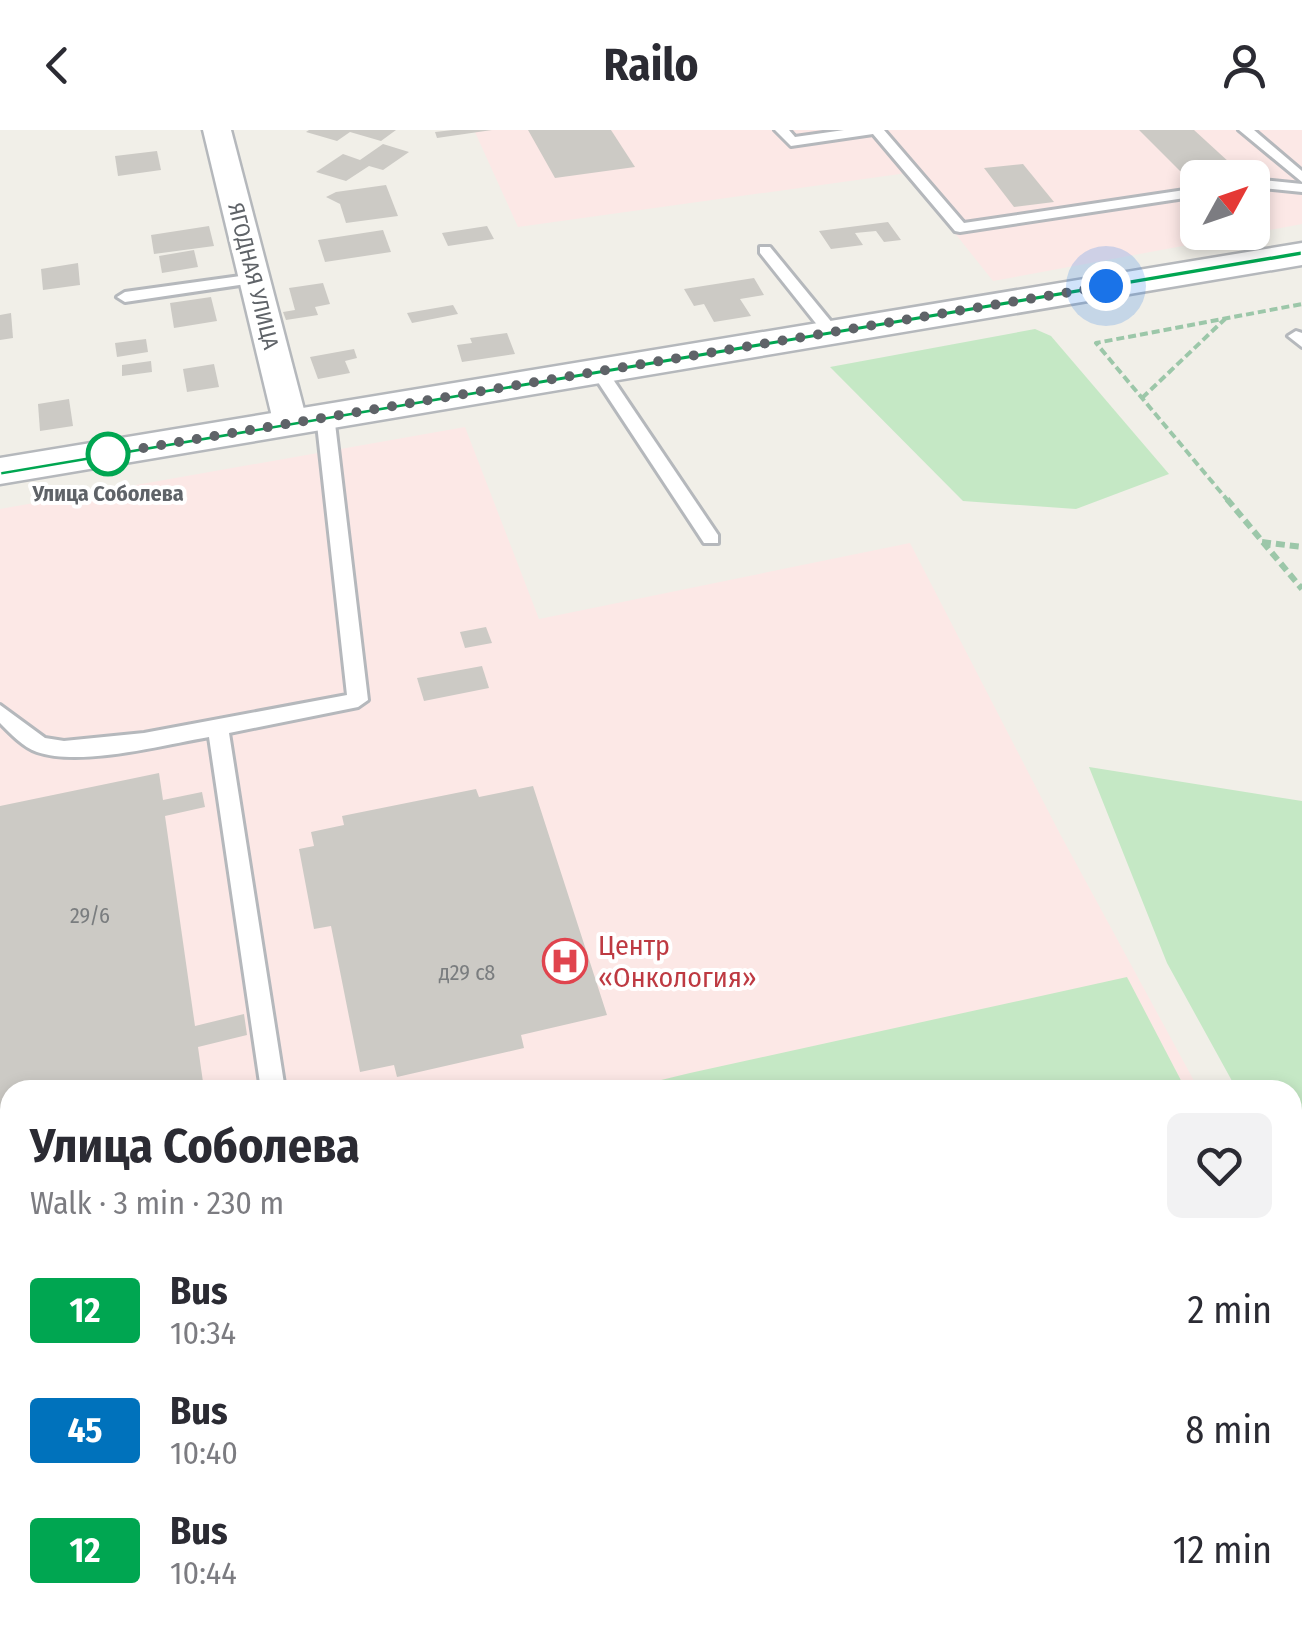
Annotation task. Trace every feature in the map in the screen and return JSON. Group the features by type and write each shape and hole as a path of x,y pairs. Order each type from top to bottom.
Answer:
{"street":[{"name":"ЯГОДНАЯ УЛИЦА","path":"217,130 255,279 308,418"},
{"path":"0,471 1302,254"}],"lane":[{"path":"782,130 791,142 875,130 960,228 1180,195"},
{"path":"1246,130 1302,178"},
{"path":"1270,185 1302,188"},
{"path":"765,250 832,332"},
{"path":"125,297 255,279"},
{"path":"598,370 711,539"},
{"path":"0,712 44,747 80,748 218,728 358,700 308,418"},
{"path":"218,728 272,1080"}],"path":[{"path":"1302,304 1096,343 1302,589"},
{"path":"1142,398 1226,318"},
{"path":"1260,542 1302,547"}],"shaded area":[{"path":"474,130 1302,130 1302,224 1270,230 1270,160 1180,160 1180,247 993,281 907,173 518,227"},
{"name":"Центр «Онкология»","path":"465,427 539,619 910,543 1059,832 1194,1080 0,1080 0,509"}],"green space":[{"path":"1035,329 1051,336 1169,474 1076,509 963,501 830,367"},
{"path":"1089,767 1302,801 1302,1080 1231,1080 1167,963"},
{"path":"1127,977 1181,1080 661,1080"}],"building":[{"path":"396,130 381,141 350,132 337,141 306,132"},
{"path":"453,130 492,130 437,138 435,132"},
{"path":"528,130 611,130 635,167 555,178"},
{"path":"1139,130 1194,130 1227,160 1180,160 1180,171"},
{"path":"383,144 409,152 383,170 369,166 346,181 316,172 343,154 360,160"},
{"path":"157,151 161,170 118,176 115,156"},
{"path":"1023,164 1054,202 1014,207 984,168"},
{"path":"386,185 398,216 346,223 340,204 326,197 336,192"},
{"path":"888,222 901,240 884,242 876,231 855,233 863,245 831,249 819,231"},
{"path":"209,226 214,246 154,254 151,235"},
{"path":"487,226 494,239 448,246 442,233"},
{"path":"383,230 391,252 325,262 318,240"},
{"path":"194,250 198,267 162,273 159,256"},
{"path":"78,263 80,285 43,290 41,269"},
{"path":"754,278 764,295 740,299 751,316 714,322 704,304 694,306 684,289"},
{"path":"323,283 330,304 315,307 318,315 286,320 283,312 295,310 289,288"},
{"path":"211,297 217,321 174,328 170,303"},
{"path":"453,305 458,314 412,323 407,313"},
{"path":"11,313 13,338 0,340 0,315"},
{"path":"507,333 515,354 462,362 457,345 472,343 470,338"},
{"path":"146,339 148,352 117,357 115,343"},
{"path":"354,349 357,358 345,361 350,373 318,379 310,357"},
{"path":"151,361 152,372 122,376 122,365"},
{"path":"214,364 219,387 187,392 183,369"},
{"path":"69,399 73,426 40,431 38,404"},
{"path":"486,627 492,643 465,648 460,632"},
{"path":"482,666 489,688 424,701 417,678"},
{"path":"159,773 163,800 202,792 205,807 165,816 195,1026 244,1014 247,1035 198,1047 203,1080 0,1080 0,806"},
{"path":"533,786 607,1015 521,1035 524,1048 397,1077 394,1065 360,1072 331,926 314,929 299,849 314,846 311,832 344,825 342,816 476,789 479,797"}],"bus line":[{"name":"12","path":"0,471 1302,254"}],"place":[{"name":"Улица Соболева","path":"108,454"},
{"name":"Центр «Онкология»","path":"565,961"}],"route":[{"path":"108,454 1106,286"}]}
